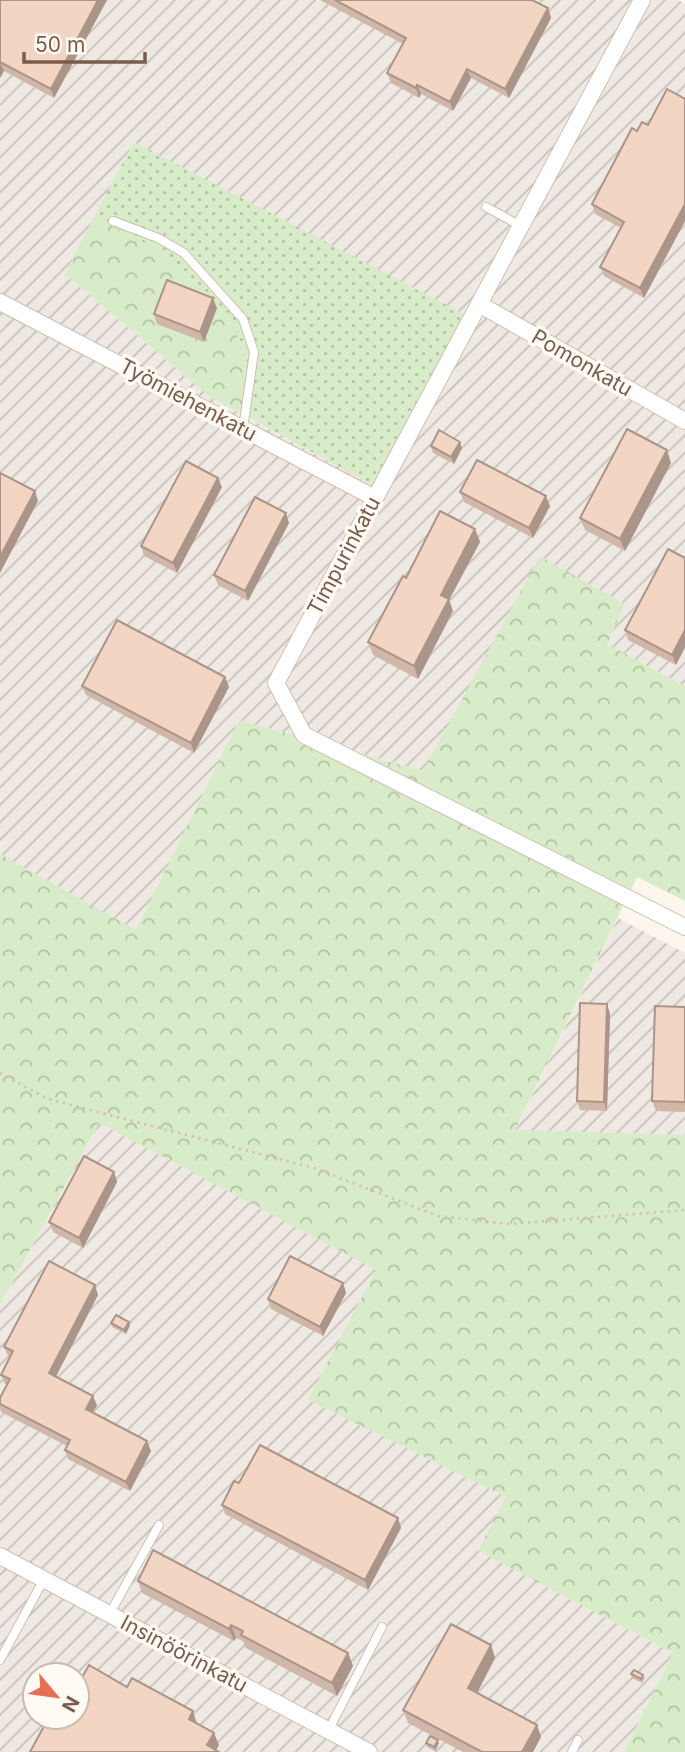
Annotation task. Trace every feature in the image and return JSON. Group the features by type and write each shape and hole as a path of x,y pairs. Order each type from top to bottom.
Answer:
{"street":[{"name":"Timpurinkatu","path":"642,0 276,683 304,735 685,926"},
{"name":"Työmiehenkatu","path":"0,302 375,498"},
{"name":"Pomonkatu","path":"479,304 685,421"},
{"name":"Insinöörinkatu","path":"0,1556 369,1752"}],"lane":[{"path":"485,207 521,226"},
{"path":"114,221 158,238 184,253 243,319 254,352 243,429"},
{"path":"109,1615 159,1525"},
{"path":"0,1660 44,1579"},
{"path":"328,1731 382,1627"},
{"path":"572,1752 578,1740"}],"path":[{"path":"0,1073 48,1099 314,1168 438,1216 509,1224 685,1210"}],"shaded area":[{"path":"0,0 678,0 685,4 685,686 606,644 625,604 540,557 424,771 239,720 136,931 0,854","holes":["134,142 372,485 210,397 65,274"]},
{"path":"618,918 685,953 685,1135 515,1131"},
{"path":"99,1123 377,1270 309,1400 506,1497 479,1551 673,1653 624,1752 0,1752 0,1305"}],"green space":[{"path":"134,142 464,314 372,485 244,415 94,217"},
{"path":"94,217 167,254 227,312 244,352 244,415 210,397 65,274"},
{"path":"540,556 625,604 607,644 685,686 685,901 637,877 515,1130 685,1135 685,1752 624,1752 673,1653 478,1551 506,1497 308,1400 376,1270 99,1123 0,1305 0,854 136,930 239,720 423,771"}],"building":[{"path":"0,0 98,0 51,89 0,62"},
{"path":"335,0 532,0 548,8 505,89 467,69 450,102 387,73 406,38"},
{"path":"667,89 685,99 685,204 640,288 600,267 624,222 592,204 632,128 637,131 642,122 648,125"},
{"path":"167,280 213,298 200,332 154,314"},
{"path":"627,429 667,450 620,539 580,518"},
{"path":"439,430 460,442 451,457 431,446"},
{"path":"477,460 546,496 529,528 460,492"},
{"path":"186,461 218,478 173,563 141,546"},
{"path":"0,473 35,491 0,557"},
{"path":"255,497 286,513 245,591 214,575"},
{"path":"440,511 475,529 441,595 449,599 414,666 368,642 403,576 406,578"},
{"path":"668,549 685,558 685,630 672,655 625,630"},
{"path":"117,620 225,677 191,743 82,686"},
{"path":"580,1003 607,1004 604,1102 577,1101"},
{"path":"655,1006 685,1007 685,1102 652,1101"},
{"path":"84,1156 114,1172 79,1238 49,1222"},
{"path":"290,1256 343,1283 320,1327 268,1299"},
{"path":"49,1261 95,1285 49,1373 93,1396 86,1409 147,1441 126,1482 65,1450 70,1440 0,1404 0,1398 10,1379 1,1375 13,1351 4,1347"},
{"path":"116,1315 129,1322 124,1330 111,1323"},
{"path":"260,1445 398,1518 365,1580 222,1505 234,1481 239,1483"},
{"path":"153,1550 348,1653 332,1683 241,1635 243,1631 231,1625 229,1629 138,1581"},
{"path":"451,1624 491,1645 468,1688 537,1725 522,1752 482,1752 403,1710"},
{"path":"91,1666 127,1687 132,1678 193,1711 189,1719 214,1733 207,1745 219,1752 30,1752 41,1731 91,1731"},
{"path":"634,1670 643,1675 641,1679 631,1674"},
{"path":"430,1736 438,1740 434,1747 426,1743"}]}
